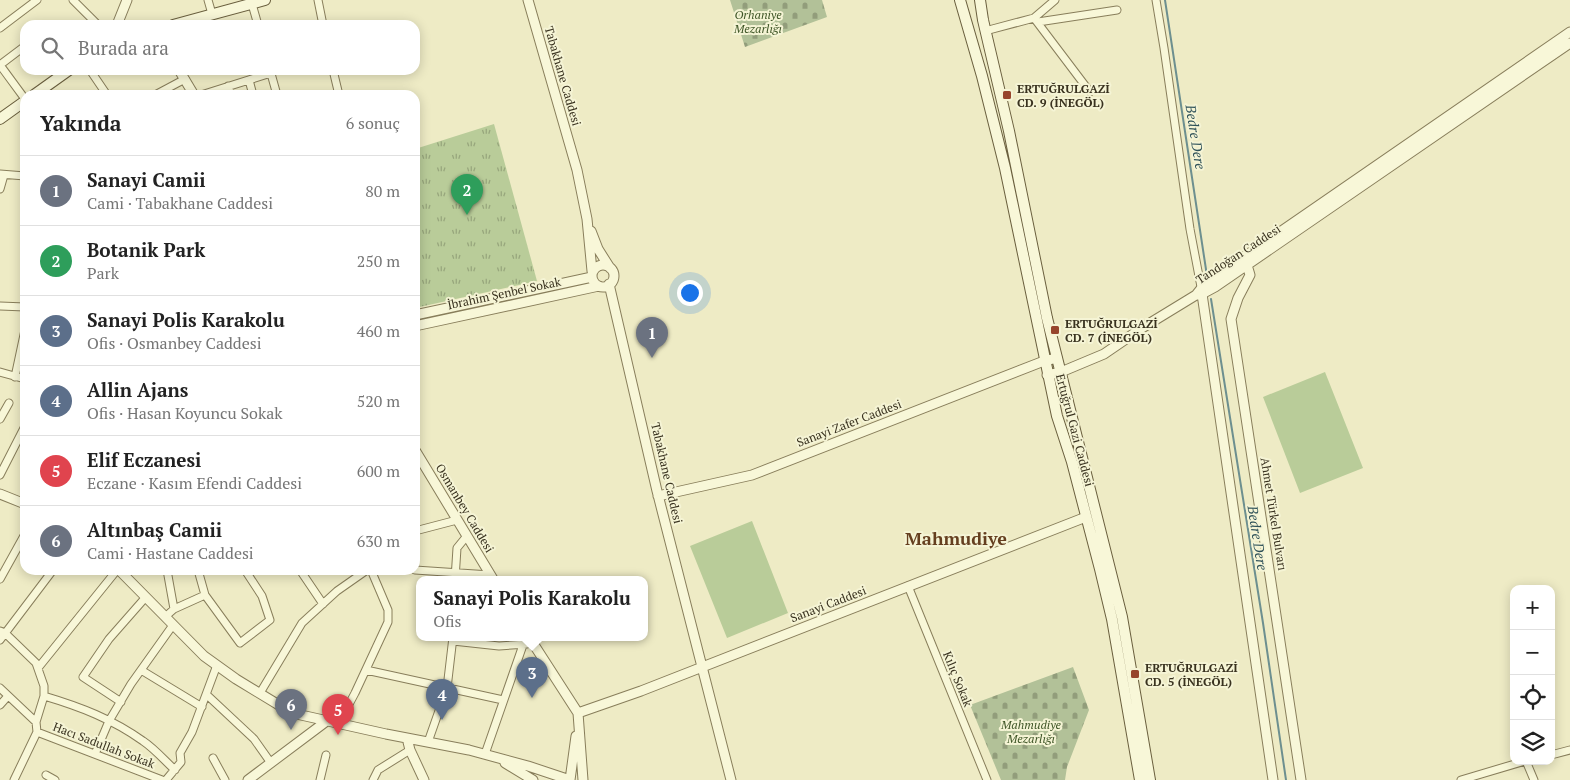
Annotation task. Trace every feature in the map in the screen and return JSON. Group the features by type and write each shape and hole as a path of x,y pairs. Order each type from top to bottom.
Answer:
{"main road":[{"path":"191,20 265,0"},
{"name":"Ertuğrul Gazi Caddesi","path":"960,0 982,76 1005,168 1057,416 1091,516 1122,617 1150,780"},
{"name":"Ertuğrul Gazi Caddesi","path":"980,0 985,31 1013,151 1091,516 1112,619 1140,780"},
{"path":"44,90 63,75"},
{"path":"0,119 20,104"},
{"path":"0,125 12,110"}],"street":[{"path":"0,28 37,0"},
{"path":"72,0 93,20"},
{"path":"121,20 126,0"},
{"path":"208,0 212,14"},
{"path":"318,0 322,20"},
{"name":"Tabakhane Caddesi","path":"528,0 577,170 587,219"},
{"path":"1036,20 1055,0"},
{"path":"1156,0 1273,780"},
{"path":"252,4 257,20"},
{"path":"985,31 1036,20 1117,10"},
{"path":"1036,20 1090,92"},
{"name":"Tandoğan Caddesi","path":"1047,375 1061,372 1104,354 1200,292 1570,32"},
{"name":"Tandoğan Caddesi","path":"1242,263 1570,43"},
{"path":"20,50 0,64 20,93"},
{"path":"93,75 104,90"},
{"path":"183,75 191,90"},
{"path":"216,90 263,75"},
{"path":"272,75 276,90"},
{"path":"334,75 338,90"},
{"path":"164,90 185,78"},
{"path":"249,80 252,90"},
{"path":"228,86 229,90"},
{"path":"0,189 2,175 20,176"},
{"path":"587,219 598,249 614,275 609,284 602,287 598,286 592,274 587,219"},
{"name":"Ahmet Türkel Bulvarı","path":"1242,263 1250,275 1238,298 1231,319 1302,780"},
{"path":"592,274 602,265 611,269"},
{"name":"İbrahim Şenbel Sokak","path":"420,324 592,274"},
{"name":"Tabakhane Caddesi","path":"609,284 658,496 730,780"},
{"name":"İbrahim Şenbel Sokak","path":"420,314 476,307 598,286"},
{"path":"0,306 20,307"},
{"path":"16,377 20,356"},
{"name":"Sanayi Zafer Caddesi","path":"658,496 752,475 1044,361 1057,358"},
{"path":"0,372 20,378"},
{"path":"0,420 8,403"},
{"path":"0,475 20,436"},
{"name":"Osmanbey Caddesi","path":"420,463 491,576"},
{"path":"0,494 20,502"},
{"name":"Sanayi Caddesi","path":"578,713 640,691 1091,516"},
{"path":"420,529 456,520"},
{"path":"420,571 455,576 457,548 466,537"},
{"path":"0,579 20,548"},
{"path":"0,640 3,632 49,575"},
{"path":"38,668 114,575"},
{"path":"123,575 204,656 292,713 485,754 570,780 578,713"},
{"path":"168,575 174,609"},
{"path":"199,575 205,595 240,643 270,620 264,601 249,575"},
{"path":"303,575 323,604"},
{"path":"260,693 302,623 336,591 360,575"},
{"path":"339,723 388,622 388,610 373,575"},
{"name":"Kılıç Sokak","path":"908,586 987,780"},
{"path":"165,617 174,609 205,595"},
{"path":"120,702 83,677 108,639 145,598"},
{"path":"95,754 120,702 173,625"},
{"path":"3,632 36,663 44,686 44,696 36,722 37,732 14,780"},
{"path":"428,742 447,688 453,641"},
{"path":"466,641 499,646 523,645 529,641"},
{"path":"532,641 578,713 583,780"},
{"path":"485,754 523,645"},
{"path":"166,780 181,762 180,753 202,707 217,665"},
{"path":"141,670 202,707"},
{"path":"366,670 503,700"},
{"path":"0,688 36,722"},
{"path":"206,695 254,739 271,763"},
{"path":"0,705 8,696"},
{"path":"44,696 80,707 110,721 145,742 175,770"},
{"path":"248,780 328,720"},
{"name":"Hacı Sadullah Sokak","path":"37,732 162,780"},
{"path":"407,738 410,750 424,780"},
{"path":"373,780 378,770 410,750"},
{"path":"1555,754 1570,750"},
{"path":"326,755 321,778 330,780"},
{"path":"496,757 533,780"},
{"path":"213,758 225,780"},
{"path":"1461,780 1512,765"},
{"path":"1528,765 1534,780"},
{"path":"46,775 55,780"}],"green space":[{"name":"Orhaniye Mezarlığı","path":"730,0 822,0 827,17 745,47"},
{"path":"494,124 537,281 420,307 420,147"},
{"path":"1325,372 1363,468 1300,493 1263,397"},
{"path":"752,521 788,613 727,638 690,546"},
{"name":"Mahmudiye Mezarlığı","path":"1073,667 1089,710 1067,767 1065,780 1001,780 970,705"}],"waterway":[{"name":"Bedre Dere","path":"1165,0 1207,276"},
{"name":"Bedre Dere","path":"1211,299 1286,780"}],"place":[{"name":"ERTUĞRULGAZİ CD. 9 (İNEGÖL)","path":"1007,95"},
{"name":"Botanik Park","path":"467,215"},
{"name":"ERTUĞRULGAZİ CD. 7 (İNEGÖL)","path":"1055,330"},
{"name":"Sanayi Camii","path":"652,358"},
{"name":"ERTUĞRULGAZİ CD. 5 (İNEGÖL)","path":"1135,674"},
{"name":"Sanayi Polis Karakolu","path":"532,698"},
{"name":"Allin Ajans","path":"442,720"},
{"name":"Altınbaş Camii","path":"291,730"},
{"name":"Elif Eczanesi","path":"338,735"}],"district":[{"name":"Mahmudiye","path":"956,538"}]}
